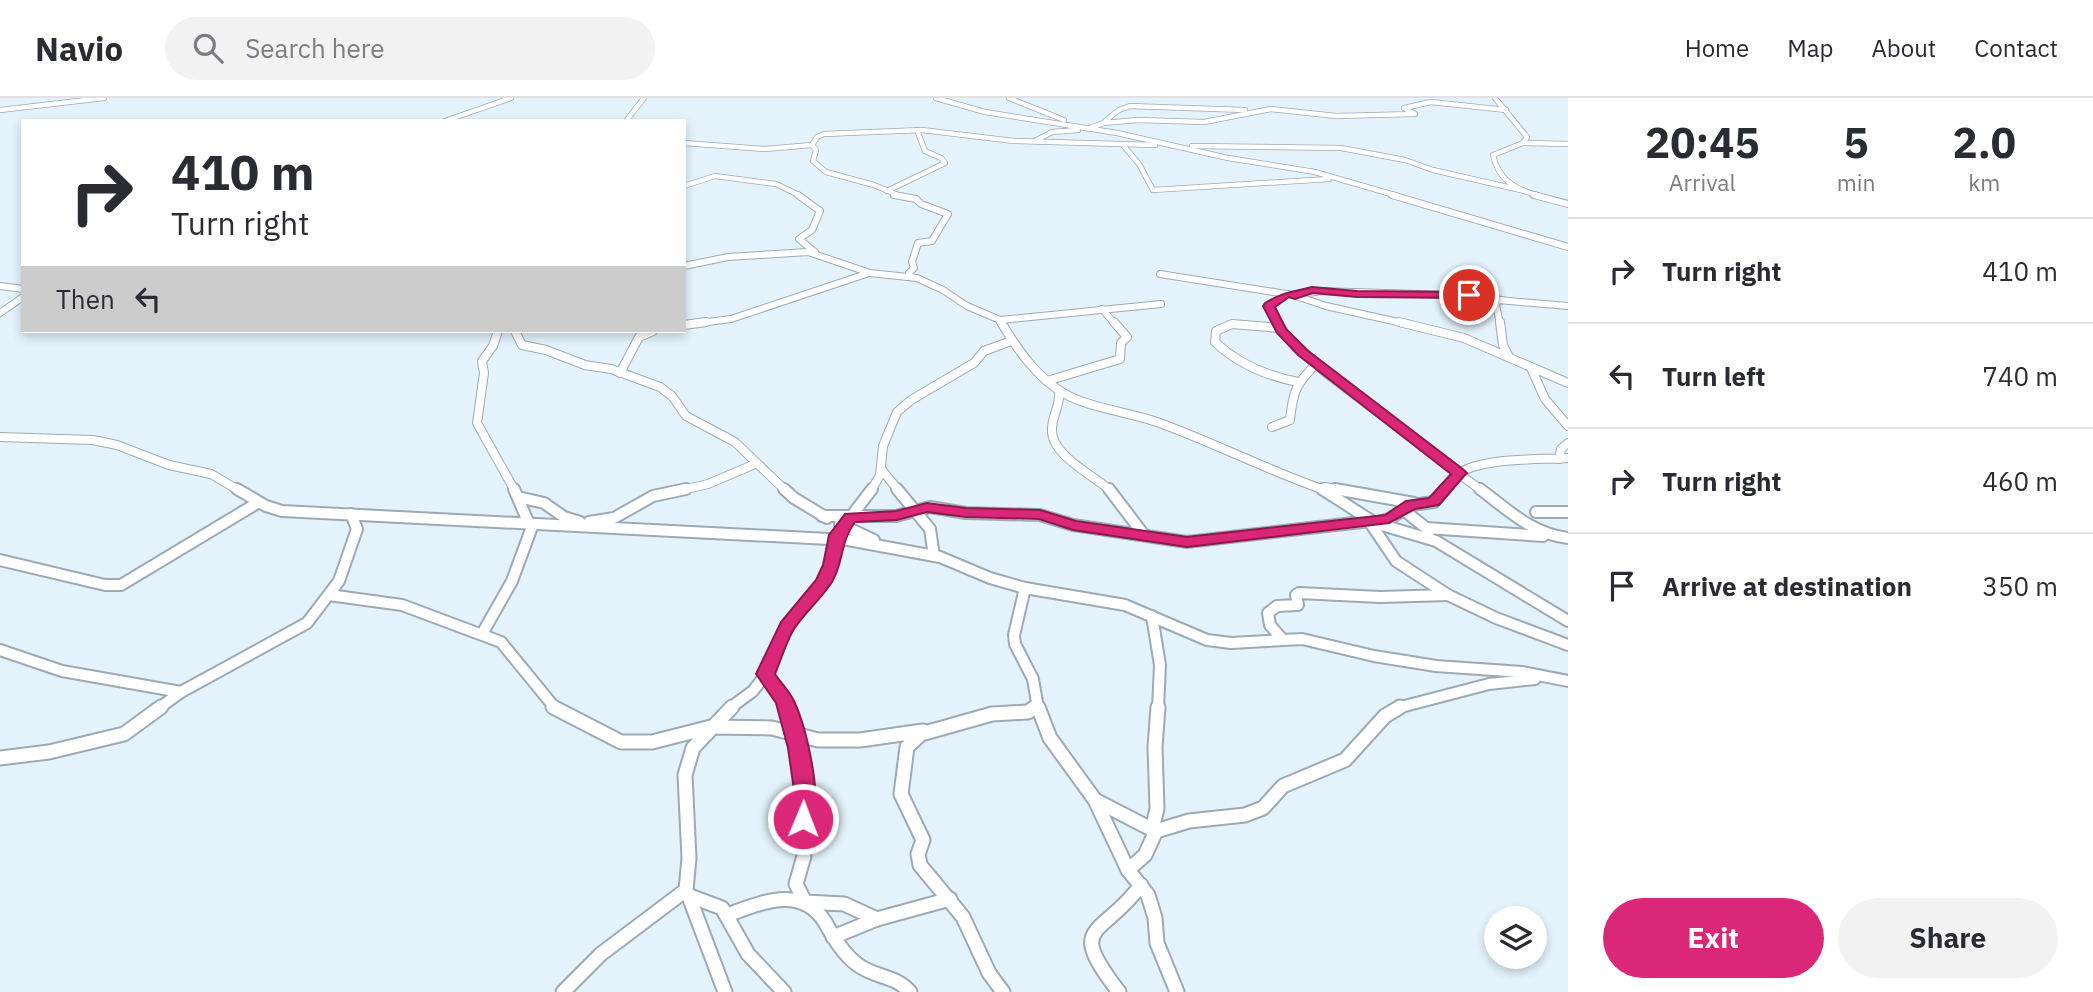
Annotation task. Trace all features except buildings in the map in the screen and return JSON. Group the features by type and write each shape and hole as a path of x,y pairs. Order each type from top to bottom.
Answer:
{"street":[{"path":"0,110 104,98"},
{"path":"451,119 511,98"},
{"path":"628,119 644,98"},
{"path":"936,98 985,112 1092,128 1337,179 1568,247"},
{"path":"1009,98 1092,128"},
{"path":"1495,98 1525,133 1527,139 1523,143"},
{"path":"1409,99 1506,110"},
{"path":"1102,124 1119,110 1130,106 1276,109 1339,116 1416,114 1404,108 1421,102"},
{"path":"1035,141 1053,132 1092,128 1102,124 1138,120 1204,122 1255,110"},
{"path":"887,191 945,163 942,158 925,151 917,130"},
{"path":"686,144 729,148 791,148 812,145 817,137 824,134 917,130 1014,141 1341,148 1405,160 1437,171 1525,191 1568,204"},
{"path":"1525,191 1504,181 1492,157 1523,143 1568,144"},
{"path":"812,145 816,150 813,159 816,167 897,196 916,199 921,204 948,214 933,241 918,243 912,262 914,268 909,274 911,276"},
{"path":"1122,145 1139,164 1153,190 1337,179"},
{"path":"686,185 719,176 787,187 819,209 812,230 799,239 818,253 870,273 911,276 1000,320 1161,304"},
{"path":"686,267 724,258 788,252 818,253"},
{"path":"686,325 731,319 870,273"},
{"path":"1160,274 1291,295 1335,308 1453,334 1568,383"},
{"path":"0,286 21,289"},
{"path":"1550,536 1530,527 1316,363 1280,328 1269,307 1291,295 1317,290 1357,294 1459,294 1568,306"},
{"path":"0,313 21,298"},
{"path":"1502,300 1498,300 1496,305 1501,318 1502,347 1512,360"},
{"path":"1047,381 1120,359 1121,343 1127,337 1102,309"},
{"path":"1000,320 1011,341 1059,391 1157,422 1336,495 1371,521 1429,537 1462,555"},
{"path":"1280,328 1230,324 1216,331 1215,342 1222,350 1269,375 1298,382"},
{"path":"482,634 513,580 531,524 494,450 477,423 484,373 482,361 493,346 497,333"},
{"path":"515,333 522,345 620,373 666,390 688,418 737,444 755,464 794,498 822,516 847,521 897,516 936,508 966,513 1040,515 1073,526 1180,541 1199,541 1389,519 1418,504 1435,501 1459,473 1506,463 1564,458 1561,449 1568,443"},
{"path":"620,373 639,337 648,333"},
{"path":"725,992 688,893 685,775 693,748 729,709 753,691 765,674 787,626 824,581 832,565 835,540 864,502 881,470 883,446 899,409 974,363 984,351 1011,341"},
{"path":"1272,427 1290,420 1293,394 1298,382 1316,363"},
{"path":"1531,368 1542,394 1568,426"},
{"path":"1059,391 1059,413 1053,422 1052,433 1070,461 1113,492 1144,535"},
{"path":"1556,410 1568,418"},
{"path":"0,438 106,442 172,466 211,474 259,502 282,511 531,524 586,524 880,544 934,556 990,578 1025,588 1110,602 1152,616 1207,640 1231,643 1302,639 1407,662 1502,670 1568,681"},
{"path":"518,497 544,503 564,517 586,524 614,518 653,496 708,484 755,464"},
{"path":"881,470 930,529 934,556"},
{"path":"1314,486 1418,504"},
{"path":"1386,497 1462,555 1515,591 1568,621"},
{"path":"0,560 105,585 121,585 259,502"},
{"path":"1536,512 1568,512"},
{"path":"351,514 357,529"},
{"path":"0,758 49,752 124,734 181,692 296,631 307,623 344,571 348,550 364,515"},
{"path":"847,521 880,544"},
{"path":"1371,521 1396,561 1448,595 1496,618 1568,645"},
{"path":"1426,528 1567,539"},
{"path":"1025,588 1014,635 1015,644 1033,679 1037,705 1050,738 1095,800 1128,870 1153,905 1157,943 1177,992"},
{"path":"1283,640 1270,625 1268,613 1277,606 1298,605 1296,595 1299,593 1401,597 1448,595"},
{"path":"329,595 402,605 482,634 509,649 522,671 558,712 611,739 634,743 652,742 711,727 760,727 818,740 860,740 923,731"},
{"path":"1128,870 1145,855 1156,817 1155,746 1159,720 1161,657 1152,616"},
{"path":"0,650 62,671 181,692"},
{"path":"765,674 785,702 794,733 804,790 802,834"},
{"path":"1095,800 1154,830 1189,821 1245,815 1263,808 1283,786 1345,760 1385,716 1399,707 1505,681 1552,678"},
{"path":"1003,992 989,973 972,931 918,860 923,839 901,794 907,747 921,734 992,714 1028,712 1037,705"},
{"path":"804,856 796,884 805,902 819,914 833,937 861,969 879,978 900,981 910,992"},
{"path":"1119,992 1095,962 1090,943 1091,933 1100,923 1122,909 1141,885"},
{"path":"688,893 722,908 748,954 784,992"},
{"path":"563,992 601,954 688,893"},
{"path":"833,937 877,919 950,899"},
{"path":"727,915 777,901 844,904 877,919"}],"route":[{"path":"803,819 804,790 798,748 785,702 765,674 787,626 824,581 832,565 837,535 850,517 897,516 921,508 966,513 1040,515 1073,526 1187,542 1313,526 1371,521 1375,523 1389,519 1411,505 1434,502 1459,473 1296,347 1282,330 1269,306 1287,294 1295,295 1312,290 1357,294 1469,295"}]}
